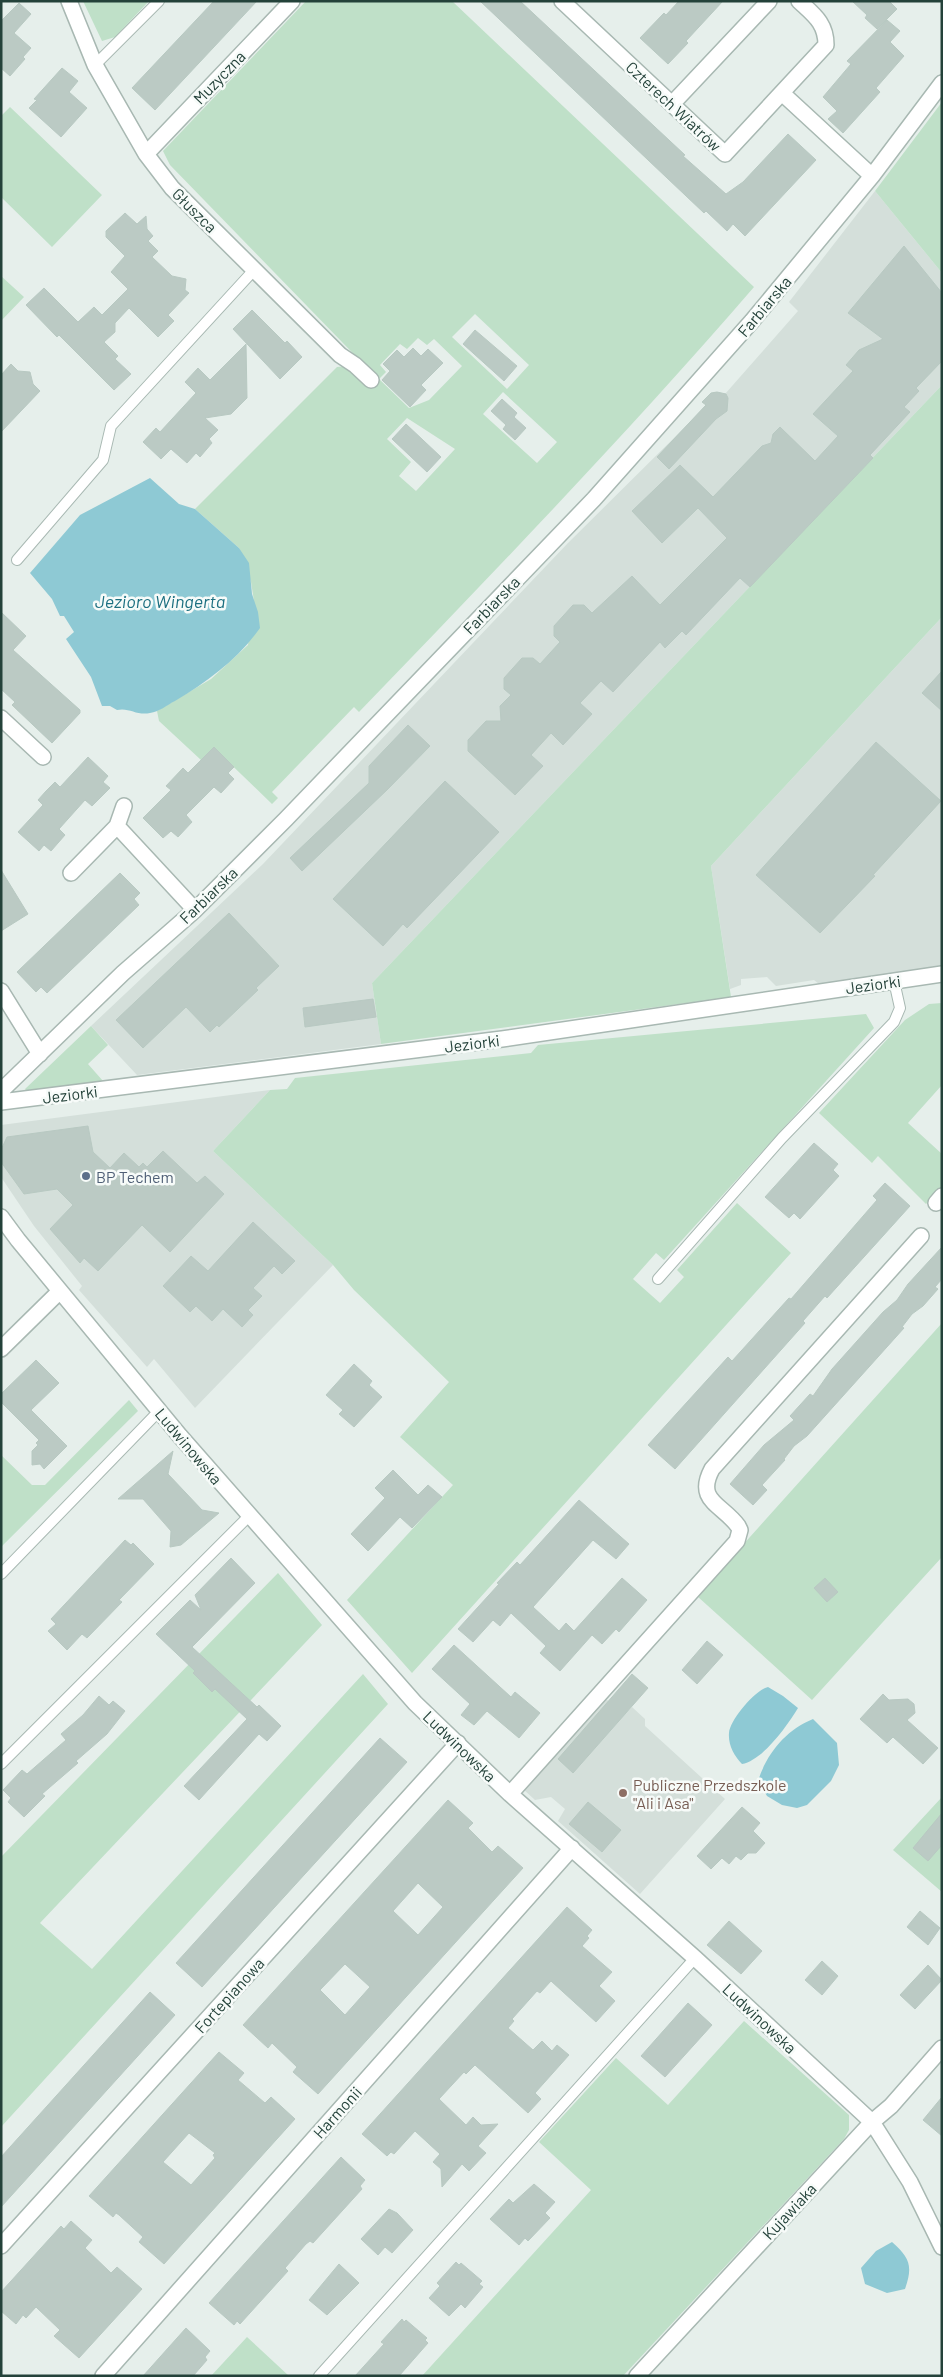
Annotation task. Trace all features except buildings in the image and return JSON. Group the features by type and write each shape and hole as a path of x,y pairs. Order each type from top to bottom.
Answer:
{"street":[{"name":"Głuszca","path":"69,1 95,65 146,154 172,188 340,355 355,364 372,380"},
{"name":"Muzyczna","path":"146,154 292,1"},
{"name":"Czterech Wiatrów","path":"562,1 726,154 826,45 826,31 807,4"},
{"path":"672,104 768,1"},
{"name":"Farbiarska","path":"1,1091 124,973 195,910 286,819 594,499 690,394 872,176 942,83"},
{"path":"783,94 872,176"},
{"path":"1,718 43,757"},
{"path":"71,873 116,826 124,806"},
{"path":"116,826 195,910"},
{"name":"Jeziorki","path":"1,1102 502,1039 942,974"},
{"path":"1,991 40,1054"},
{"name":"Ludwinowska","path":"1,1217 60,1291 249,1516 415,1703 510,1794 695,1958 872,2122 910,2182 942,2247"},
{"path":"510,1794 737,1541 740,1530 738,1526 710,1499 706,1490 706,1481 712,1469 921,1236"},
{"path":"1,1349 60,1291"},
{"name":"Fortepianowa","path":"1,2246 458,1743"},
{"name":"Harmonii","path":"103,2376 572,1848"},
{"name":"Kujawiaka","path":"637,2376 872,2122 891,2106 942,2048"}],"lane":[{"path":"95,65 158,1"},
{"path":"17,560 104,460 111,426 254,270"},
{"path":"658,1279 782,1138 894,1022 900,1008 894,980"},
{"path":"1,1574 160,1410"},
{"path":"1,1764 249,1516"},
{"path":"319,2376 695,1958"}],"shaded area":[{"path":"875,191 942,273 942,385 372,983 381,1044 137,1075 91,1026 263,864 567,544 687,425 706,405 702,402 709,395 715,392 725,394 798,311 789,302"},
{"path":"942,617 942,968 819,984 814,980 776,986 767,977 741,979 741,985 730,989 711,866"},
{"path":"270,1090 213,1151 333,1265 195,1408 154,1359 147,1367 79,1290 82,1286 34,1226 1,1177 1,1125"},
{"name":"Publiczne Przedszkole \"Ali i Asa\"","path":"605,1698 624,1715 632,1707 645,1719 645,1726 725,1799 640,1894 558,1821 565,1809 551,1797 535,1800 523,1789"}],"green space":[{"path":"83,1 149,1 115,37 102,41"},
{"path":"306,1 452,1 754,287 609,449 459,608 359,712 354,707 272,792 278,798 272,804 214,748 201,760 159,721 157,711 211,679 248,645 254,601 251,582 239,548 195,509 337,367 348,366 376,377 170,165 163,151","holes":["475,314 529,365 507,389 452,337","418,338 427,345 434,339 462,366 429,400 409,408 379,379 386,372 380,365 400,344 407,349","503,392 557,442 537,463 483,414","407,418 455,449 416,491 399,476 411,462 387,439"]},
{"path":"942,102 942,273 875,191"},
{"path":"10,107 102,195 52,247 1,197 1,116"},
{"path":"1,276 24,297 1,321"},
{"path":"942,385 942,617 711,866 731,997 381,1044 372,983"},
{"path":"942,1003 942,1085 908,1123 942,1154 942,1187 926,1204 878,1156 872,1163 819,1113 905,1020 929,1004"},
{"path":"866,1014 874,1028 664,1260 656,1253 633,1279 660,1303 684,1277 677,1270 737,1203 791,1253 412,1673 347,1600 453,1485 400,1437 449,1382 354,1290 333,1265 213,1151 270,1090 287,1089 295,1078 531,1053 538,1045"},
{"path":"91,1026 108,1045 88,1064 103,1081 27,1092 25,1089"},
{"path":"942,1323 942,1557 812,1700 697,1596"},
{"path":"129,1400 138,1411 1,1547 1,1455 32,1485 45,1485"},
{"path":"278,1573 322,1625 40,1923 92,1969 363,1674 388,1704 1,2127 1,1857"},
{"path":"942,1797 942,1892 893,1850"},
{"path":"744,2021 849,2115 849,2130 844,2139 623,2376 422,2376 591,2190 539,2142 616,2058 668,2105"},
{"path":"247,2337 289,2376 211,2376"}],"water":[{"name":"Jezioro Wingerta","path":"150,478 179,504 195,509 239,548 249,563 252,594 258,612 260,628 232,660 210,678 163,708 145,714 102,706 91,677 66,639 74,632 64,616 60,616 52,599 30,573 80,515"},
{"path":"768,1687 798,1708 781,1733 766,1749 750,1761 742,1764 734,1754 731,1746 729,1737 730,1727 750,1699"},
{"path":"813,1719 837,1743 839,1765 831,1781 807,1805 797,1808 782,1805 767,1796 758,1781 772,1752 786,1736 794,1729"},
{"path":"892,2242 906,2258 909,2274 905,2289 887,2293 865,2284 861,2268 876,2251"}],"place":[{"name":"BP Techem","path":"86,1176"},
{"name":"Publiczne Przedszkole \"Ali i Asa\"","path":"623,1793"}]}
